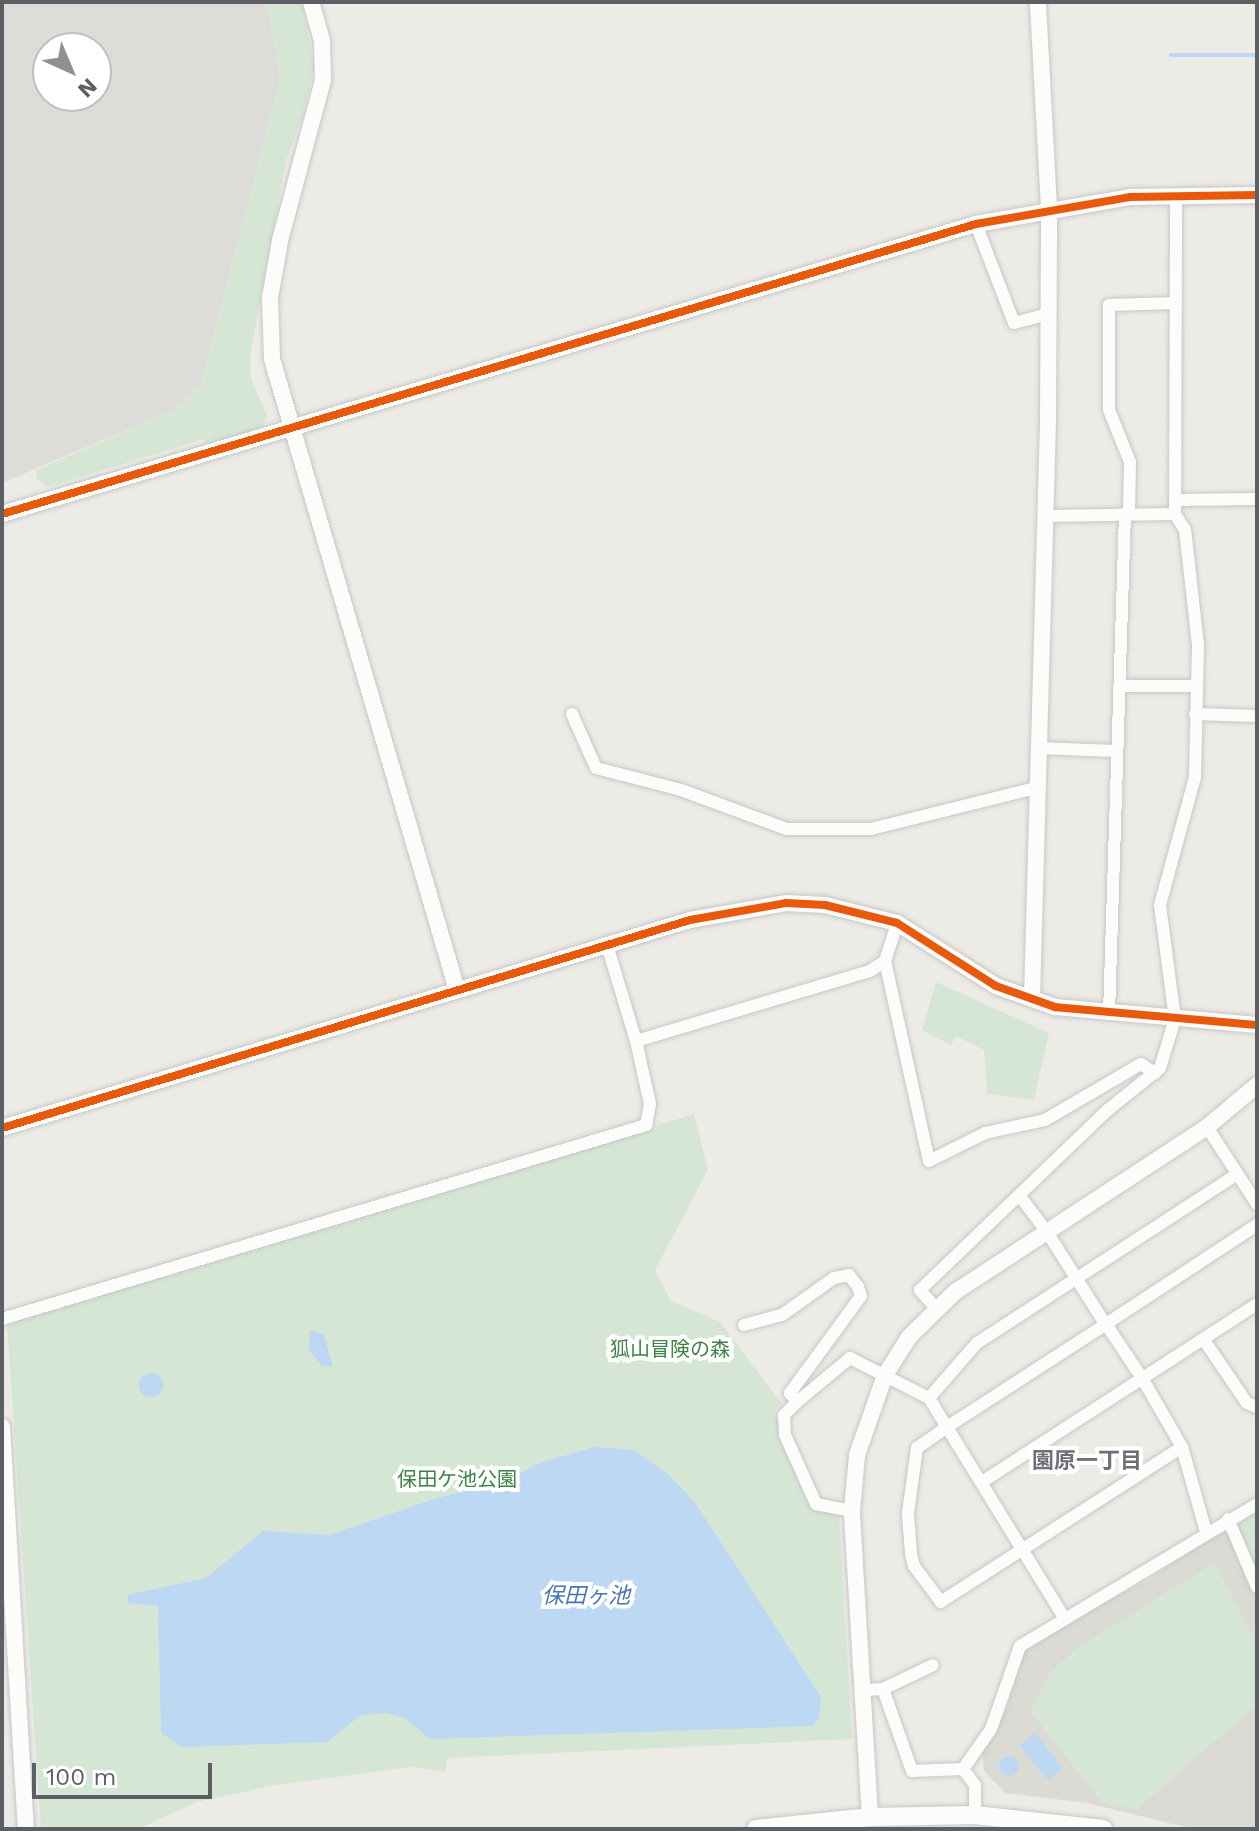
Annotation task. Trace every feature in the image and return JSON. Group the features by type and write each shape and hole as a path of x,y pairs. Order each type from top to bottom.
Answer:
{"main road":[{"path":"756,1829 975,1815 1103,1829"}],"street":[{"path":"311,2 322,40 323,80 270,298 272,359 289,430 457,990"},
{"path":"1032,998 1046,516 1049,208 1038,2"},
{"path":"2,514 976,224 1049,208 1176,195 1257,195"},
{"path":"936,1308 920,1290 1019,1195 1155,1073 1175,1019 1160,905 1195,777 1198,645 1185,530 1176,507 1176,195"},
{"path":"976,224 1014,323 1048,314"},
{"path":"1109,1014 1115,751 1130,462 1109,410 1109,305 1176,303"},
{"path":"1046,516 1127,513 1257,499"},
{"path":"1120,686 1196,686"},
{"path":"572,714 596,768 704,797 787,829 871,829 1036,788"},
{"path":"1195,714 1257,716"},
{"path":"1038,748 1115,751"},
{"path":"2,1128 457,990 608,948 690,920 756,906 825,905 897,923 996,986 1055,1007 1257,1025"},
{"path":"897,923 885,961 929,1161 985,1133 1045,1120 1141,1064 1155,1073"},
{"path":"2,1319 646,1125 650,1104 636,1041 608,948"},
{"path":"636,1041 870,971 885,961"},
{"path":"870,1823 874,1690 852,1511 857,1455 885,1375 936,1308 1207,1127 1257,1085"},
{"path":"1207,1127 1257,1204"},
{"path":"929,1398 977,1343 1237,1174"},
{"path":"1019,1195 1047,1232 1142,1378 1182,1447 1206,1532"},
{"path":"1182,1447 941,1602 914,1566 908,1513 917,1448 1257,1225"},
{"path":"744,1325 782,1315 834,1278 849,1275 858,1287 861,1296 790,1393 797,1402"},
{"path":"982,1482 1257,1304"},
{"path":"1204,1340 1247,1403 1257,1407"},
{"path":"852,1511 816,1504 785,1435 784,1415 850,1358 929,1398 1063,1616"},
{"path":"2,1427 26,1829"},
{"path":"963,1769 991,1729 1020,1646 1063,1616 1138,1578 1206,1532 1257,1504"},
{"path":"1228,1519 1257,1587"},
{"path":"874,1690 933,1665"},
{"path":"874,1690 912,1771 963,1769"},
{"path":"963,1769 975,1785 975,1815"}],"shaded area":[{"path":"2,2 267,2 280,80 201,384 176,409 2,483"},
{"path":"1220,1531 1229,1535 1257,1600 1257,1829 1194,1829 1087,1803 1005,1793 984,1771 982,1749 1007,1708 1023,1653 1040,1636 1148,1580"}],"green space":[{"path":"267,2 302,2 314,66 303,116 286,161 250,356 251,378 267,416 263,429 206,444 204,439 48,487 36,478 37,470 176,409 201,384 280,80"},
{"path":"936,982 1049,1033 1034,1100 987,1094 984,1050 956,1036 951,1045 922,1030"},
{"name":"保田ケ池公園","path":"694,1114 708,1170 655,1270 671,1301 720,1322 782,1404 774,1411 810,1506 839,1515 852,1739 447,1758 446,1772 412,1767 275,1785 197,1802 138,1829 41,1829 7,1324"},
{"path":"1257,1513 1257,1569 1237,1523"},
{"path":"1214,1563 1257,1645 1257,1704 1137,1809 1103,1804 1031,1712 1051,1672 1078,1647"}],"water":[{"path":"310,1330 324,1334 333,1367 322,1366 309,1350"},
{"path":"151,1373 159,1377 163,1385 159,1393 151,1397 143,1393 139,1385 143,1377"},
{"name":"保田ヶ池","path":"594,1447 634,1450 669,1475 696,1504 821,1697 819,1719 812,1726 430,1739 403,1717 386,1713 361,1715 327,1742 182,1747 161,1733 158,1606 128,1603 127,1595 206,1578 263,1531 329,1535 437,1498 505,1482 537,1464"},
{"path":"1035,1733 1063,1768 1048,1780 1019,1746"},
{"path":"1009,1756 1016,1759 1019,1766 1016,1773 1009,1776 1002,1773 999,1766 1002,1759"}],"waterway":[{"path":"1171,55 1257,55"}],"cycle path":[{"path":"2,514 976,224 1130,197 1257,195"},
{"path":"2,1128 690,920 786,903 825,905 897,923 996,986 1055,1007 1257,1025"}],"district":[{"name":"園原一丁目","path":"1087,1461"}],"park label":[{"name":"狐山冒険の森","path":"670,1349"}]}
